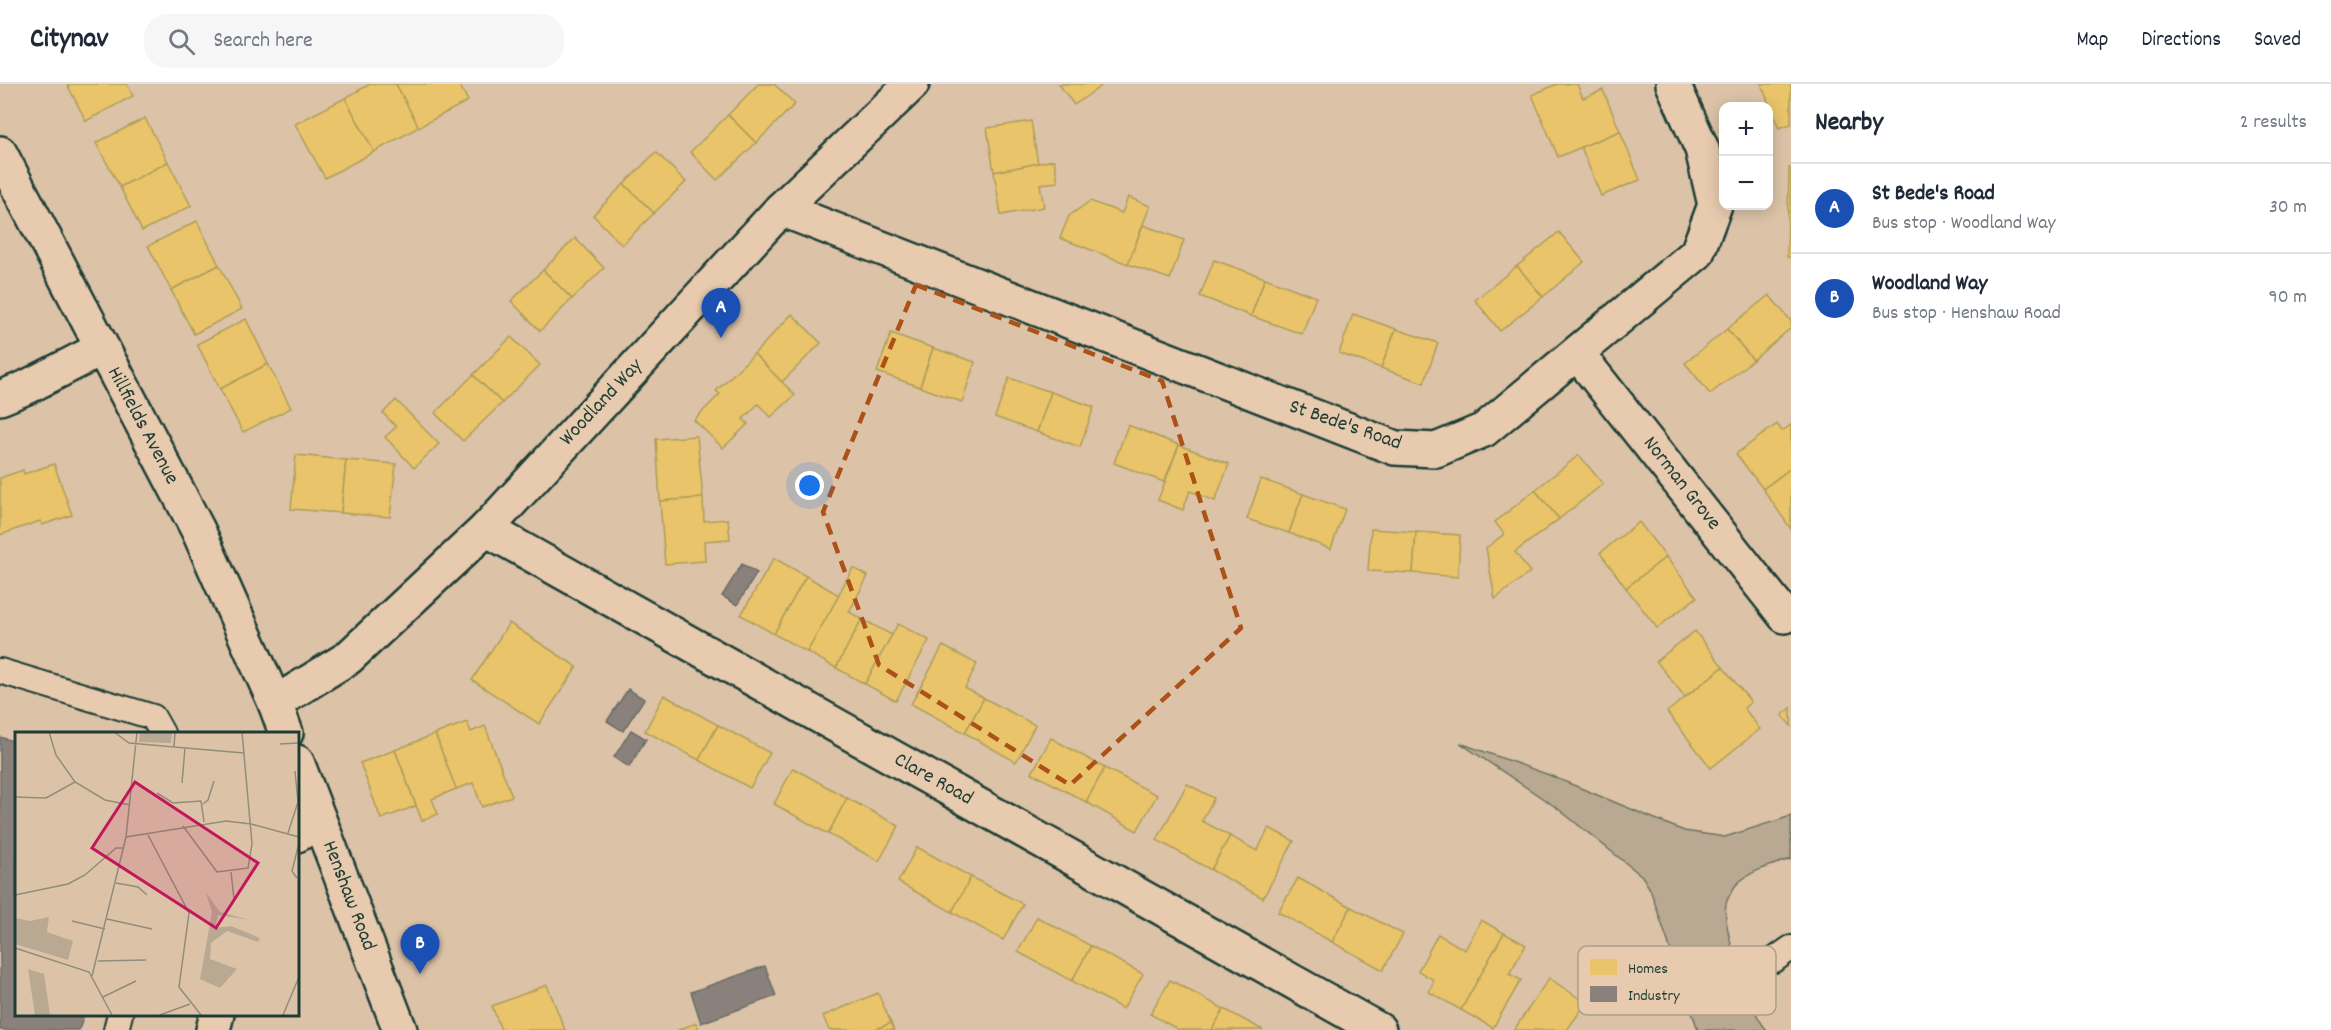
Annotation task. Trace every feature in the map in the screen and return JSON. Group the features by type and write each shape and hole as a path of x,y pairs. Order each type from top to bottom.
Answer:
{"street":[{"name":"Woodland Way","path":"275,703 348,657 486,529 781,209 912,84"},
{"name":"St Bede's Road","path":"781,209 1395,448 1436,450 1484,430 1697,253 1715,205 1702,149 1673,84"},
{"name":"Hillfields Avenue","path":"0,153 198,530 275,703"},
{"path":"0,398 27,387 101,349"},
{"name":"Norman Grove","path":"1577,353 1785,616"},
{"name":"Clare Road","path":"486,529 1379,1030"},
{"path":"275,703 286,732"},
{"name":"Henshaw Road","path":"298,768 308,829 400,1030"},
{"path":"213,1030 217,1015"}],"lane":[{"path":"0,671 153,717 161,732"},
{"path":"116,1030 120,1015"}],"highlighted area":[{"path":"916,285 1162,381 1241,628 1070,785 879,665 823,512"}],"shaded area":[{"path":"1460,743 1549,775 1684,831 1725,837 1791,816 1791,859 1762,868 1743,879 1734,888 1726,904 1728,931 1732,946 1669,946 1650,889 1642,876 1557,808"},
{"path":"1693,1015 1757,1015 1767,1030 1698,1030"}],"building: Homes":[{"path":"67,84 127,84 133,96 86,121"},
{"path":"370,84 396,84 419,127 374,152 345,98"},
{"path":"396,84 459,84 468,101 419,127"},
{"path":"758,84 774,84 795,104 756,143 728,115"},
{"path":"1059,84 1104,84 1074,105"},
{"path":"1557,84 1577,84 1583,98 1603,90 1620,131 1558,157 1532,95"},
{"path":"1761,84 1791,84 1791,124 1779,128 1773,113 1773,102 1768,102"},
{"path":"345,98 374,152 325,178 295,124"},
{"path":"728,115 756,143 717,180 690,152"},
{"path":"145,118 168,162 120,187 96,143"},
{"path":"1031,121 1038,164 994,172 987,128"},
{"path":"1620,131 1640,180 1601,196 1581,147"},
{"path":"656,152 686,182 654,213 624,184"},
{"path":"1054,160 1058,182 1040,184 1044,207 1001,215 994,172"},
{"path":"168,162 191,206 142,231 120,187"},
{"path":"1789,168 1791,168 1791,212 1788,212"},
{"path":"624,184 654,213 622,245 593,215"},
{"path":"1128,197 1150,206 1128,264 1060,238 1069,216 1090,201 1122,213"},
{"path":"1788,212 1791,212 1791,257 1787,257"},
{"path":"197,221 219,265 171,290 148,246"},
{"path":"1143,225 1184,240 1170,279 1128,264"},
{"path":"1559,232 1584,262 1543,297 1517,266"},
{"path":"575,238 604,268 572,299 543,270"},
{"path":"1214,260 1265,278 1251,316 1200,296"},
{"path":"219,265 242,309 194,334 171,290"},
{"path":"1517,266 1543,297 1500,331 1475,300"},
{"path":"543,270 572,299 540,331 511,301"},
{"path":"1265,278 1316,297 1302,334 1251,316"},
{"path":"1769,295 1791,321 1791,328 1753,360 1727,329"},
{"path":"792,314 821,343 782,382 754,354"},
{"path":"1353,314 1396,329 1381,368 1339,353"},
{"path":"246,319 268,364 220,389 197,344"},
{"path":"1396,329 1438,343 1424,383 1381,368"},
{"path":"1727,329 1753,360 1710,394 1685,363"},
{"path":"891,333 933,348 920,387 877,372"},
{"path":"511,337 540,365 502,403 473,375"},
{"path":"933,348 975,362 962,402 920,387"},
{"path":"754,354 795,395 771,417 758,404 743,419 748,424 723,448 694,420 720,394 716,391"},
{"path":"268,364 291,408 243,432 220,389"},
{"path":"473,375 502,403 463,441 435,413"},
{"path":"1009,378 1051,392 1037,432 995,417"},
{"path":"1051,392 1094,407 1080,447 1037,432"},
{"path":"396,400 439,444 414,468 385,437 396,427 383,413"},
{"path":"1777,424 1782,431 1791,425 1791,468 1763,489 1736,454"},
{"path":"1128,425 1179,445 1164,482 1114,463"},
{"path":"697,436 703,498 660,501 656,439"},
{"path":"1179,445 1229,464 1215,501 1190,491 1183,510 1158,500"},
{"path":"296,455 346,460 341,513 291,509"},
{"path":"1579,455 1603,484 1559,519 1535,490"},
{"path":"346,460 396,464 390,517 341,513"},
{"path":"54,464 72,515 42,525 40,521 0,535 0,478 23,470 24,474"},
{"path":"1791,468 1791,529 1763,489"},
{"path":"1261,479 1303,494 1289,533 1247,519"},
{"path":"1535,490 1559,519 1515,552 1530,572 1495,599 1486,548 1504,534 1495,522"},
{"path":"1303,494 1345,509 1331,549 1289,533"},
{"path":"703,498 704,521 728,519 730,539 704,541 705,561 665,564 660,501"},
{"path":"1639,522 1666,557 1626,588 1600,553"},
{"path":"1371,529 1416,532 1413,573 1368,571"},
{"path":"1416,532 1460,535 1458,577 1413,573"},
{"path":"1666,557 1697,597 1657,628 1626,588"},
{"path":"774,558 806,576 774,634 741,615"},
{"path":"853,568 868,576 849,612 862,619 836,668 807,652"},
{"path":"806,576 839,595 807,652 774,634"},
{"path":"862,619 892,635 865,684 836,668"},
{"path":"509,623 577,667 539,724 472,680"},
{"path":"898,624 929,640 896,701 865,684"},
{"path":"1695,631 1723,667 1685,697 1656,661"},
{"path":"943,646 977,664 965,688 984,698 965,733 911,704"},
{"path":"1723,667 1751,702 1744,708 1760,729 1711,768 1667,712"},
{"path":"664,695 718,725 699,760 645,731"},
{"path":"984,698 1035,725 1016,762 965,733"},
{"path":"1791,708 1791,726 1782,715"},
{"path":"467,722 471,732 485,726 512,796 482,807 473,783 456,789 435,734"},
{"path":"718,725 770,753 750,788 699,760"},
{"path":"435,734 456,789 432,799 438,814 422,821 395,750"},
{"path":"1051,738 1105,768 1086,802 1032,773"},
{"path":"395,750 416,806 381,819 360,763"},
{"path":"793,768 847,798 828,834 774,804"},
{"path":"1105,768 1157,795 1137,831 1086,802"},
{"path":"1187,784 1214,798 1202,821 1230,836 1211,870 1157,840"},
{"path":"847,798 899,826 879,861 828,834"},
{"path":"1269,828 1294,841 1263,898 1211,870 1230,836 1257,851"},
{"path":"917,847 971,877 952,912 898,882"},
{"path":"971,877 1023,904 1003,940 952,912"},
{"path":"1298,878 1351,907 1332,942 1278,912"},
{"path":"1351,907 1403,934 1383,970 1332,942"},
{"path":"1037,917 1091,946 1072,981 1018,952"},
{"path":"1481,920 1504,933 1461,1010 1429,992 1434,980 1418,971 1438,934 1465,950"},
{"path":"1504,933 1526,945 1509,974 1521,980 1493,1028 1461,1010"},
{"path":"1091,946 1143,974 1123,1009 1072,981"},
{"path":"1549,978 1578,998 1578,1014 1567,1030 1514,1030"},
{"path":"1170,980 1224,1009 1212,1030 1179,1030 1150,1014"},
{"path":"547,985 565,1030 501,1030 492,1006"},
{"path":"878,993 891,1023 874,1030 829,1030 823,1016"},
{"path":"1224,1009 1263,1030 1212,1030"},
{"path":"696,1023 699,1030 678,1030"},
{"path":"891,1023 894,1030 874,1030"}],"building: Industry":[{"path":"742,564 757,573 737,605 722,596"},
{"path":"628,689 644,699 623,731 607,721"},
{"path":"631,730 646,739 629,767 614,757"},
{"path":"0,737 15,742 15,1015 84,1015 79,1030 0,1030"},
{"path":"765,966 776,996 701,1023 691,992"}],"place":[{"name":"St Bede's Road","path":"721,338"},
{"name":"Woodland Way","path":"420,974"}]}
